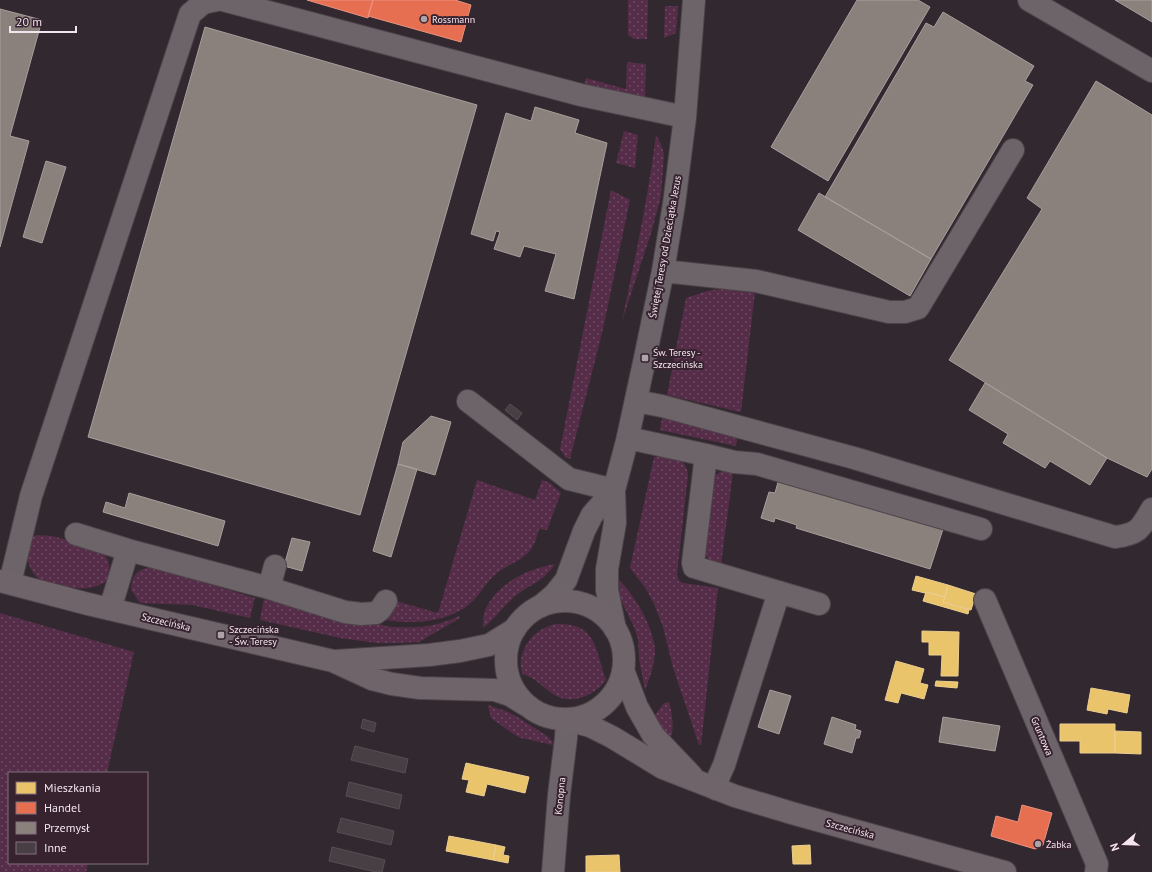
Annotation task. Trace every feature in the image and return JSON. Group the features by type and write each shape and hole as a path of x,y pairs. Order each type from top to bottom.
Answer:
{"main road":[{"name":"Szczecińska","path":"5,582 110,609 333,661 379,681 420,688 495,690 510,695 526,705"},
{"path":"563,601 585,605 600,612 608,620 615,629 620,640 624,652 623,670 618,686 606,703 588,715 567,720 547,717 534,711 526,705 513,688 506,669 507,647 515,629 525,616 542,606 563,601"},
{"name":"Szczecińska","path":"333,661 429,655 460,651 489,645 515,629"},
{"name":"Szczecińska","path":"623,670 636,707 653,735 707,785"},
{"name":"Szczecińska","path":"567,720 590,726 663,768 707,785 795,814 1005,872"}],"street":[{"path":"5,582 31,496 190,14 203,3 216,0"},
{"path":"223,0 581,94 685,117"},
{"name":"Świętej Teresy od Dzieciątka Jezus","path":"615,629 607,590 614,523 614,490 636,401 663,271 674,204 685,117 694,0"},
{"path":"1029,0 1152,71"},
{"path":"663,271 756,281 889,312 905,312 918,308 1013,150"},
{"path":"468,401 569,479 614,490"},
{"path":"636,401 662,406 854,458 1115,537 1130,535 1141,527 1152,509"},
{"path":"628,438 734,462 757,464 981,529"},
{"path":"706,455 693,563 694,567 819,604"},
{"name":"Świętej Teresy od Dzieciątka Jezus","path":"542,606 566,580 584,531 592,514 614,490"},
{"path":"76,534 128,550 269,588 345,612 361,614 376,613 386,601"},
{"path":"110,609 128,550"},
{"path":"269,588 274,566"},
{"path":"707,785 719,776 724,765 779,592"},
{"name":"Gruntowa","path":"985,600 1097,864 1096,872"},
{"name":"Konopna","path":"553,872 567,720"}],"shaded area":[{"path":"628,0 648,0 647,39 634,39 628,35"},
{"path":"665,6 678,6 676,33 664,38"},
{"path":"627,62 646,64 645,96 637,98 584,86 586,78 626,89"},
{"path":"624,131 638,135 635,168 616,163"},
{"path":"656,135 664,154 661,196 652,230 622,321 645,205"},
{"path":"611,190 630,200 603,329 570,459 565,457 560,449"},
{"path":"719,289 755,292 741,412 667,395 686,298 707,291"},
{"path":"662,418 738,433 736,446 660,430"},
{"path":"662,456 676,459 683,463 687,469 688,475 677,574 679,581 683,583 718,588 701,745 699,745 673,668 663,627 654,604 646,589 630,568 654,457"},
{"path":"722,471 733,472 721,565 710,560 704,554 712,477"},
{"path":"477,480 535,500 542,480 550,483 561,493 547,530 539,529 535,542 526,555 497,573 473,601 454,614 443,618 420,622 386,620 393,611 396,601 438,613"},
{"path":"39,535 71,541 103,554 108,560 109,565 107,581 91,588 74,588 40,580 35,576 29,566 27,549 27,537"},
{"path":"555,564 545,576 512,599 491,622 483,628 484,613 489,603 504,586 523,574 544,566"},
{"path":"153,567 255,598 250,618 192,605 140,603 131,590 134,576 143,569"},
{"path":"616,577 642,610 654,641 654,660 645,690 639,659 638,639 634,627 618,594"},
{"path":"264,599 355,625 373,625 378,623 394,627 416,627 430,626 459,616 460,618 419,642 377,643 340,638 260,620"},
{"path":"0,613 134,652 107,772 8,772 8,864 88,864 86,872 0,872"},
{"path":"555,624 569,625 579,628 587,633 596,648 606,680 595,691 582,698 560,698 531,677 522,674 522,657 528,642 540,631"},
{"path":"669,702 673,726 670,739 654,716 664,703"},
{"path":"488,705 516,716 547,736 552,741 553,745 521,738 512,733 491,718"}],"building: Mieszkania":[{"path":"916,576 948,585 945,597 912,590"},
{"path":"948,585 976,594 971,610 943,602"},
{"path":"926,592 945,597 943,602 969,610 968,614 923,601"},
{"path":"922,631 959,632 958,676 941,676 942,655 929,655 929,642 922,642"},
{"path":"896,661 924,669 920,683 928,685 924,699 901,693 898,703 885,700"},
{"path":"936,681 958,682 957,688 935,686"},
{"path":"1091,688 1130,695 1127,713 1108,709 1107,714 1087,710"},
{"path":"1060,724 1115,724 1115,753 1080,753 1080,741 1060,741"},
{"path":"1115,731 1141,732 1141,754 1115,753"},
{"path":"466,763 529,777 525,793 487,784 484,796 466,792 469,780 462,779"},
{"path":"449,836 496,845 493,860 446,851"},
{"path":"496,845 505,847 503,855 509,856 508,863 493,860"},
{"path":"810,845 811,864 793,864 792,846"},
{"path":"619,855 620,872 586,872 586,856"}],"building: Handel":[{"path":"307,0 373,0 368,18"},
{"name":"Rossmann","path":"373,0 455,0 471,5 461,42 368,16"},
{"path":"1022,805 1052,813 1043,845 1035,849 991,836 996,816 1018,822"}],"building: Przemysł":[{"path":"857,0 918,0 930,7 828,181 771,147"},
{"path":"1115,0 1152,0 1152,22"},
{"path":"0,9 42,20 10,136 29,141 0,247"},
{"path":"943,12 1034,66 1025,81 1033,85 931,259 825,197 926,23 934,27"},
{"path":"205,27 477,105 360,515 88,437"},
{"path":"1096,81 1152,115 1152,469 1147,477 1107,458 949,360 1042,209 1027,198"},
{"path":"535,107 579,120 575,133 607,143 574,299 545,291 556,254 524,246 520,257 494,249 500,232 496,231 493,241 471,234 506,113 531,121"},
{"path":"46,161 66,167 42,243 23,237"},
{"path":"819,193 931,259 910,296 798,230"},
{"path":"985,383 1107,458 1090,485 1050,461 1045,468 1003,443 1008,434 969,410"},
{"path":"431,416 451,422 435,475 398,464 403,442"},
{"path":"398,464 417,469 391,557 373,551"},
{"path":"780,475 944,526 930,569 796,528 797,525 775,518 774,522 761,518 769,492 775,493"},
{"path":"129,493 225,521 218,546 103,512 106,502 125,508"},
{"path":"292,538 310,542 302,571 284,566"},
{"path":"770,690 791,696 779,734 758,727"},
{"path":"832,717 856,725 855,729 861,731 859,738 856,738 852,753 824,744"},
{"path":"943,717 1000,726 995,751 939,742"}],"building: Inne":[{"path":"510,404 522,413 517,420 505,410"},
{"path":"363,719 376,723 374,732 361,728"},
{"path":"355,746 408,759 405,773 351,760"},
{"path":"349,782 402,795 399,809 346,796"},
{"path":"341,818 394,831 391,845 337,832"},
{"path":"332,847 385,860 382,872 376,872 329,861"}],"place":[{"name":"Rossmann","path":"424,19"},
{"name":"Św. Teresy - Szczecińska","path":"645,358"},
{"name":"Szczecińska - Św. Teresy","path":"221,635"},
{"name":"Żabka","path":"1038,844"}]}
